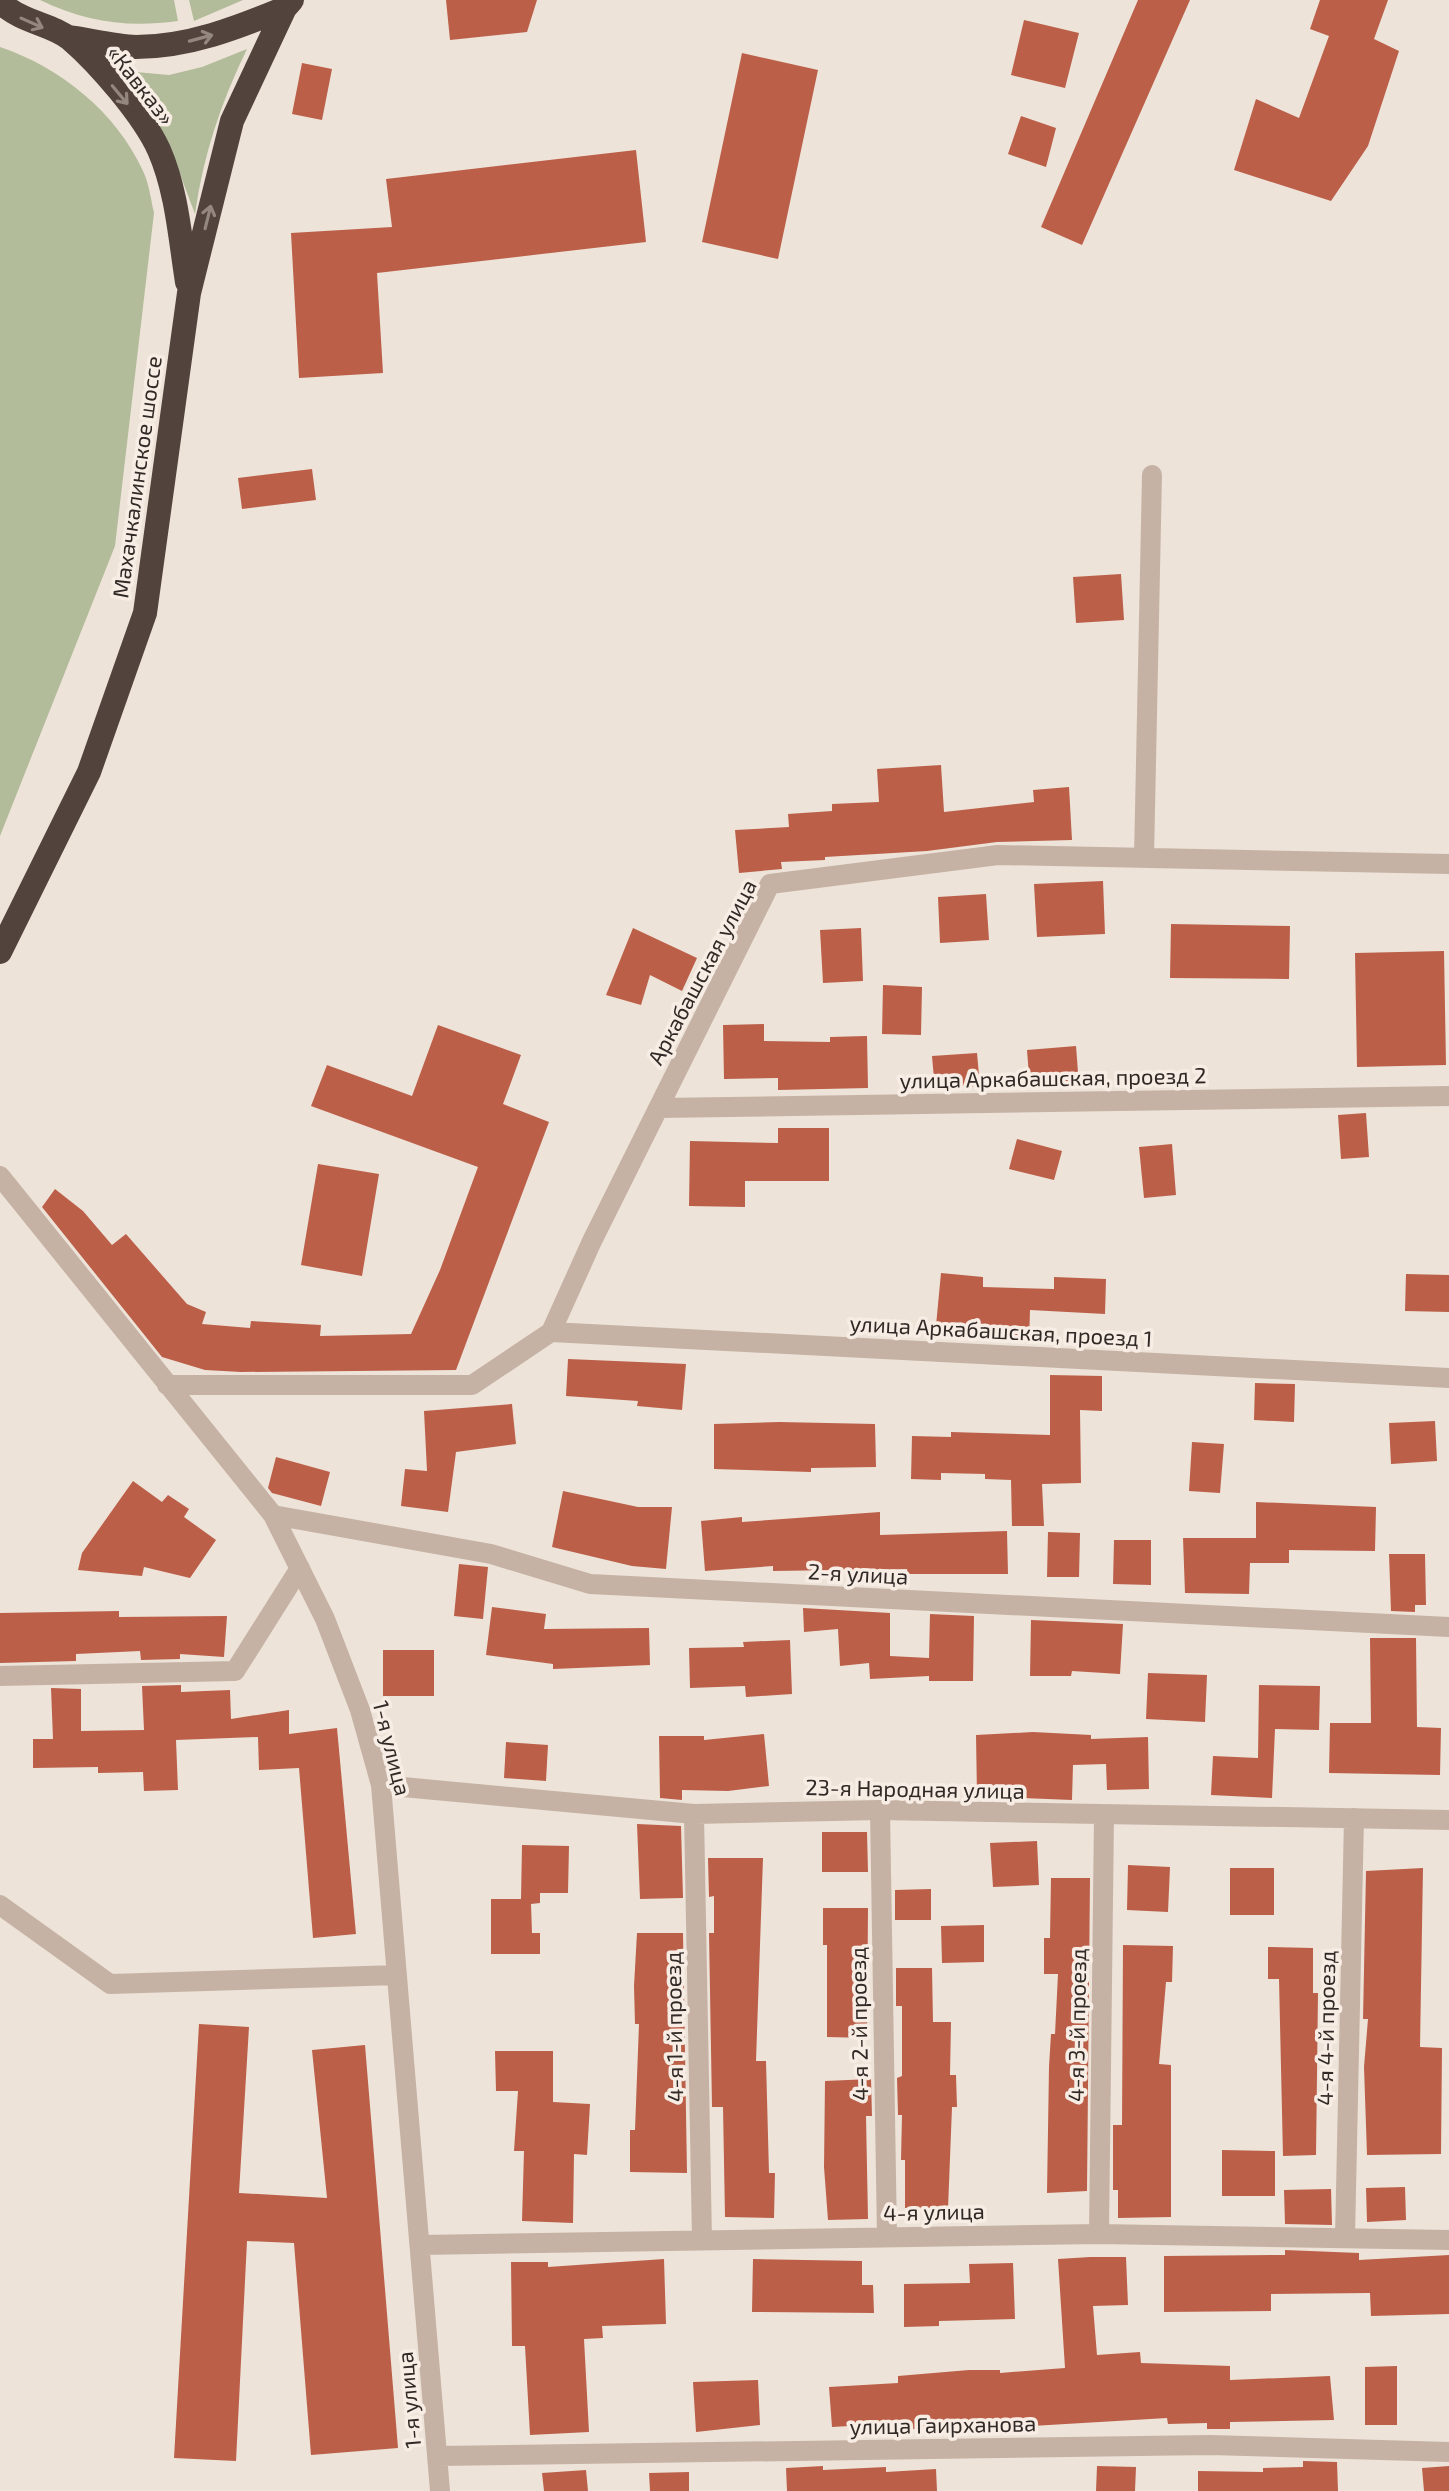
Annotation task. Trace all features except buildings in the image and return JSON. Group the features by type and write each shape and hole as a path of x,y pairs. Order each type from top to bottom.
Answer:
{"highway":[{"name":"«Кавказ»","path":"0,2 14,15 68,37 126,101 158,149 175,201 189,293"},
{"path":"68,37 135,47 188,42 238,27 289,4"},
{"name":"Махачкалинское шоссе","path":"0,952 89,772 145,613 189,293 232,121 289,4"}],"street":[{"path":"1144,858 1152,475"},
{"name":"Аркабашская улица","path":"551,1332 770,884 998,855 1449,864"},
{"name":"улица Аркабашская, проезд 2","path":"659,1108 1449,1096"},
{"name":"1-я улица","path":"0,1176 273,1515 325,1619 360,1710 381,1785 440,2491"},
{"path":"167,1385 472,1385 551,1332"},
{"name":"улица Аркабашская, проезд 1","path":"551,1332 1449,1378"},
{"name":"2-я улица","path":"273,1515 491,1554 590,1584 1449,1627"},
{"path":"0,1676 235,1671 300,1568"},
{"name":"23-я Народная улица","path":"381,1785 694,1814 880,1810 1449,1820"},
{"name":"4-я 2-й проезд","path":"880,1810 887,2237"},
{"name":"4-я 1-й проезд","path":"694,1814 702,2240"},
{"name":"4-я 3-й проезд","path":"1099,2234 1104,1816"},
{"name":"4-я 4-й проезд","path":"1345,2238 1354,1818"},
{"path":"0,1905 110,1984 397,1975"},
{"name":"4-я улица","path":"420,2245 1099,2234 1449,2240"},
{"name":"улица Гаирханова","path":"438,2456 1210,2445 1449,2452"}],"green space":[{"path":"40,0 174,0 178,21 141,24 107,21 74,14"},
{"path":"189,0 243,0 194,21"},
{"path":"0,47 64,79 102,111 132,150 143,171 154,213 115,546 0,836"},
{"path":"247,49 214,130 195,214 168,142 114,70 169,75 202,67"}]}
